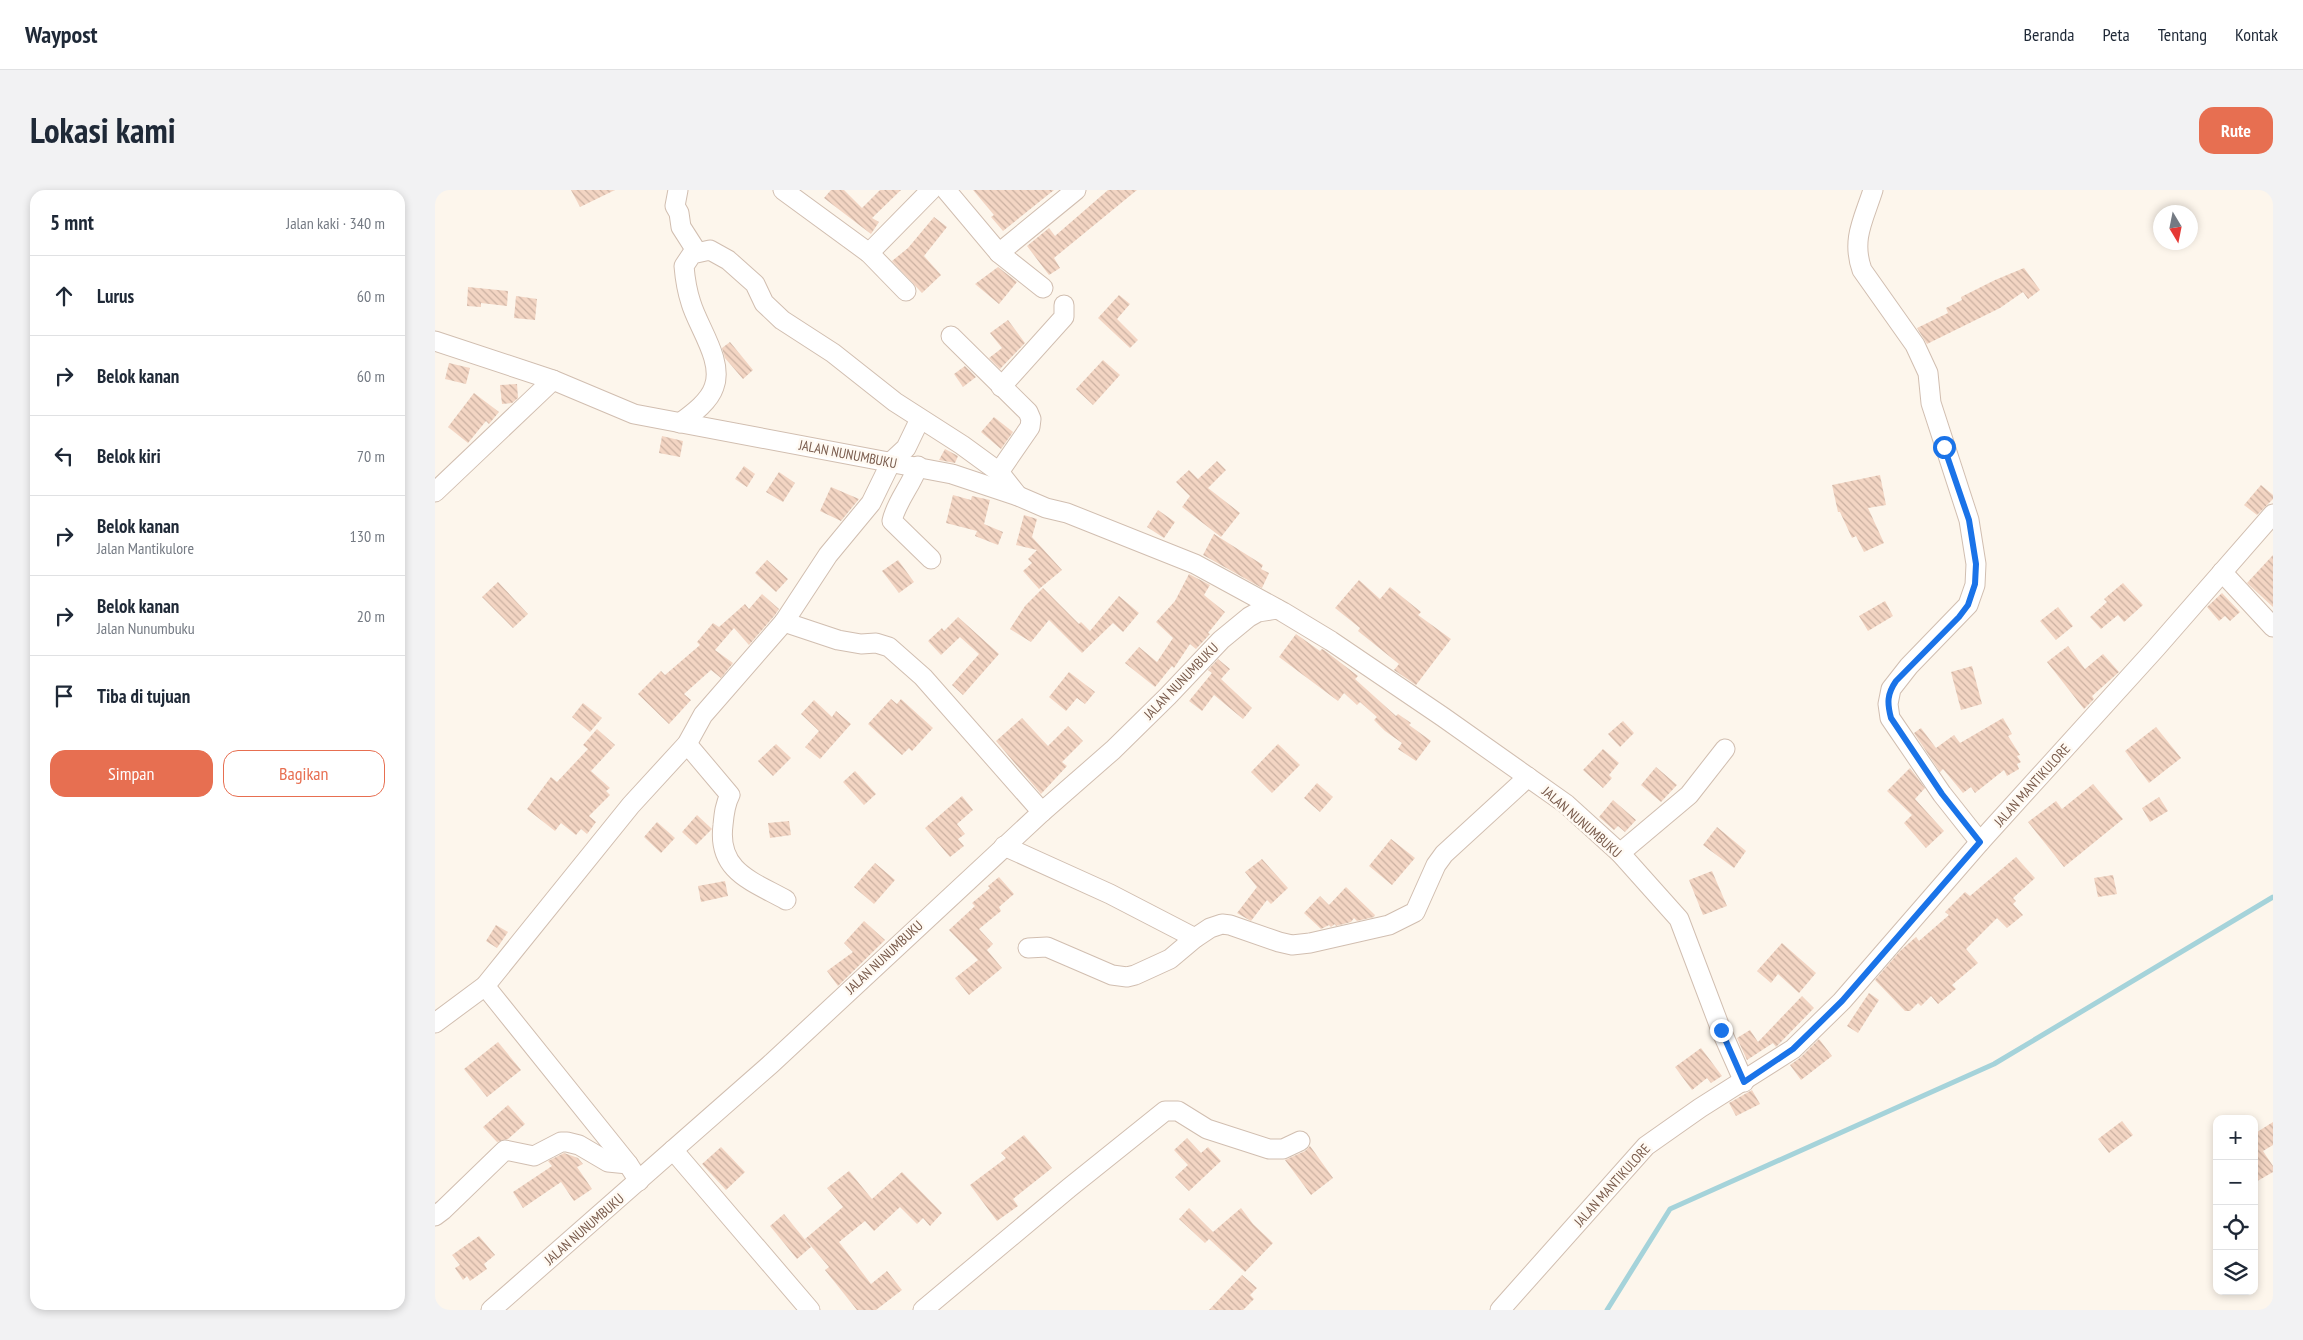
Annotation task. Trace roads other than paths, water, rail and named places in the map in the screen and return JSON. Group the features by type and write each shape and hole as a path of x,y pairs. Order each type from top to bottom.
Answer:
{"street":[{"path":"678,190 675,206 679,213 681,227 697,252"},
{"path":"783,190 869,253 906,291"},
{"path":"869,253 931,190"},
{"path":"946,190 999,253 1043,288"},
{"path":"999,253 1076,190"},
{"path":"1873,190 1857,236 1858,259 1862,270 1915,345 1928,374 1931,402 1969,520 1976,564 1975,584 1968,605 1896,681 1888,698 1889,709 1891,718 1942,794 1980,842"},
{"path":"680,423 693,413 712,392 716,376 708,340 691,303 685,277 685,260 697,252 710,250 728,260 755,284 765,302 782,320 833,353 895,402 962,445 999,472 1018,496"},
{"path":"1001,386 1063,317 1064,305"},
{"path":"951,336 1028,412 1031,419 1030,427 999,472"},
{"name":"JALAN NUNUMBUKU","path":"435,341 553,380 634,414 919,466 952,474 1018,496 1046,508 1067,513 1195,564 1277,609 1331,641 1566,804 1620,853 1679,919 1721,1030 1744,1082"},
{"path":"435,492 553,380"},
{"path":"435,1023 485,986 631,805 687,744 703,715 784,622 828,555 871,503 891,462 906,448 920,419"},
{"path":"919,466 911,485 895,509 892,521 931,559"},
{"name":"JALAN MANTIKULORE","path":"1500,1310 1646,1146 1693,1112 1744,1082 1793,1049 1842,1001 1980,842 2156,648 2273,514"},
{"path":"2223,572 2273,627"},
{"name":"JALAN NUNUMBUKU","path":"491,1310 772,1063 1042,812 1113,750 1241,622 1258,612 1277,609"},
{"path":"784,622 838,640 889,647 923,677 1042,812"},
{"path":"687,744 730,795 724,812 722,839 729,863 743,876 786,900"},
{"path":"1620,853 1689,795 1725,749"},
{"path":"1029,948 1047,947 1112,975 1127,977 1170,959 1195,938 1215,926 1230,925 1292,945 1389,926 1415,912 1436,865 1444,854 1528,777"},
{"path":"1005,846 1110,894 1195,938"},
{"path":"485,986 629,1164 639,1181"},
{"path":"923,1310 1069,1188 1165,1111 1178,1111 1207,1129 1269,1149 1283,1149 1300,1141"},
{"path":"435,1216 505,1150 534,1156 561,1142 567,1142 579,1145 608,1162 629,1164"},
{"path":"673,1150 810,1310"}],"waterway":[{"path":"1607,1310 1670,1209 1994,1064 2273,897"}]}
